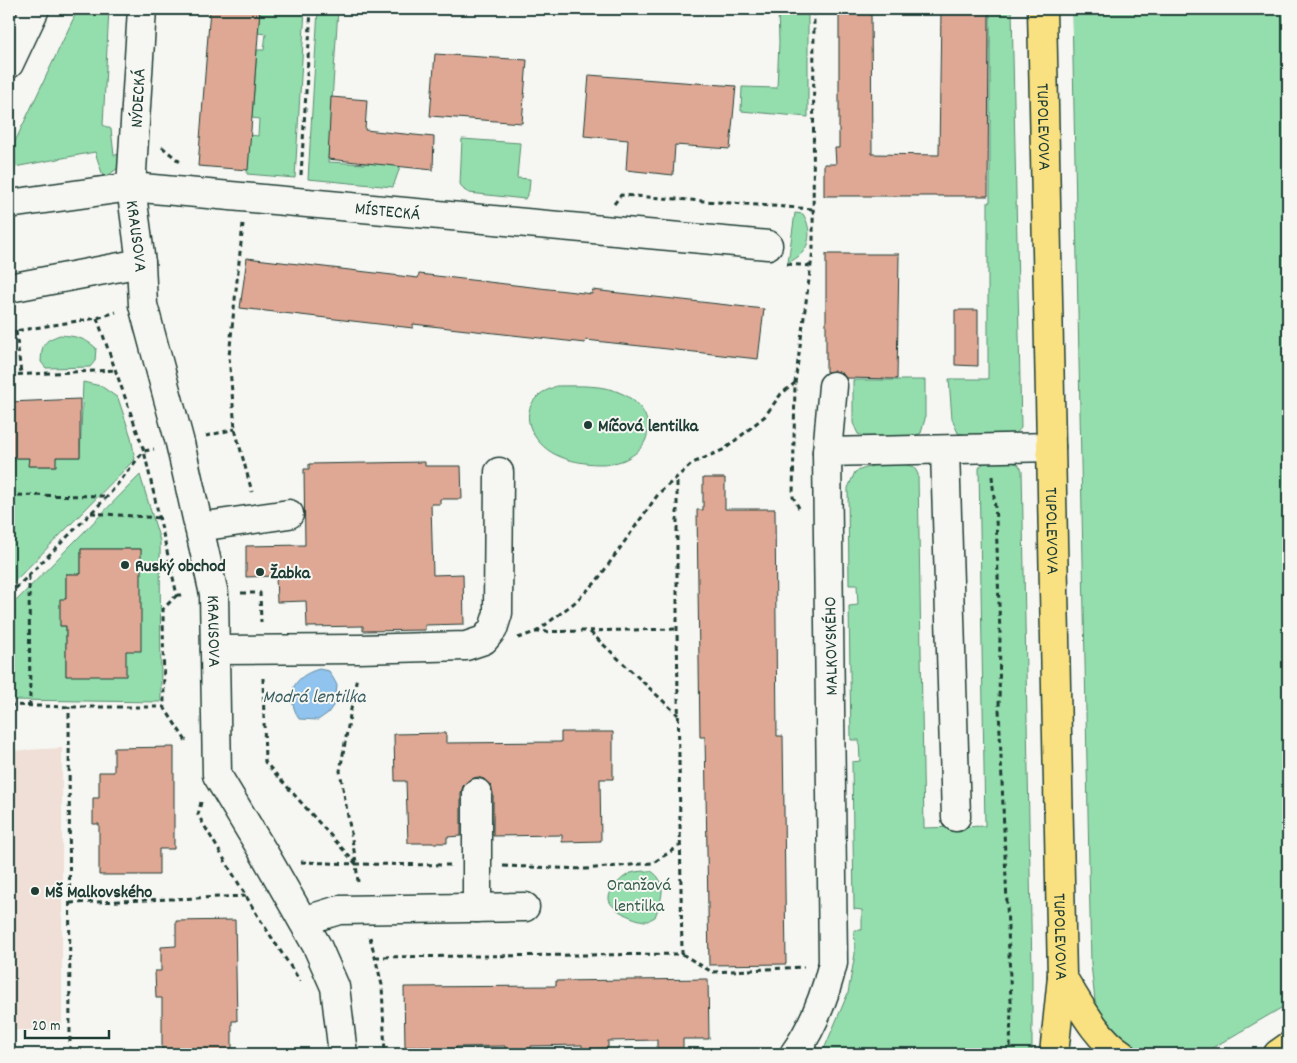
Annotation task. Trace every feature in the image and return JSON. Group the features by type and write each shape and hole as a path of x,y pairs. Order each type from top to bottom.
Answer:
{"main road":[{"name":"TUPOLEVOVA","path":"1042,9 1062,977 1054,1054"},
{"path":"1062,977 1099,1033 1111,1047 1122,1054"},
{"path":"1278,1054 1288,1047"}],"street":[{"path":"9,64 36,9"},
{"name":"NÝDECKÁ","path":"132,187 142,9"},
{"name":"MÍSTECKÁ","path":"9,204 132,187 300,201 775,254"},
{"name":"KRAUSOVA","path":"132,187 141,263 143,305 180,443 199,527 231,591 215,650 217,775 317,946 335,987 343,1054"},
{"path":"9,288 141,263"},
{"name":"MALKOVSKÉHO","path":"794,1054 815,1020 826,992 833,963 827,452 833,386"},
{"path":"827,452 1051,448"},
{"path":"945,450 956,817"},
{"path":"215,650 466,646 484,640 493,629 498,613 499,472"},
{"path":"199,527 289,514"},
{"path":"477,793 478,908"},
{"path":"303,921 339,910 525,907"}],"path":[{"path":"300,201 311,9"},
{"path":"163,137 162,147 182,163"},
{"path":"611,207 621,195 814,210"},
{"path":"244,218 229,356 235,429 259,518"},
{"path":"775,254 812,266"},
{"path":"9,332 97,318 143,305"},
{"path":"97,318 144,451 177,595 231,591"},
{"path":"16,331 21,374"},
{"path":"9,374 116,370"},
{"path":"535,632 574,603 596,582 659,493 693,463 725,449 764,416 781,394 795,383"},
{"path":"9,595 108,496 144,451 235,429"},
{"path":"987,449 993,479 997,527 1000,634 999,718 1011,1002 1010,1054"},
{"path":"677,478 682,954"},
{"path":"9,495 108,496"},
{"path":"90,513 160,518"},
{"path":"29,576 30,706"},
{"path":"589,631 678,715"},
{"path":"358,670 340,770 362,910 382,984 385,1054"},
{"path":"262,672 265,762 356,864"},
{"path":"9,705 164,707"},
{"path":"70,707 70,1053"},
{"path":"70,903 247,896"},
{"path":"375,957 682,954 712,972 811,967"},
{"path":"9,1054 104,1052 104,1054"}],"shaded area":[{"name":"MŠ Malkovského","path":"62,748 62,1030 9,1030 9,751"}],"green space":[{"path":"78,9 109,9 103,125 111,129 114,155 125,154 119,167 104,179 95,152 9,168 9,154"},
{"path":"260,9 305,9 295,178 247,174 250,135 258,136 259,119 252,118 257,50 264,50 266,34 258,33"},
{"path":"318,9 338,9 328,162 365,164 367,132 403,134 400,167 393,187 308,179"},
{"path":"778,9 808,9 808,117 741,111 742,87 777,88"},
{"path":"990,9 1012,9 1021,428 1015,434 1004,437 958,433 952,419 949,379 988,379"},
{"path":"1072,9 1288,9 1288,1004 1202,1054 1149,1054 1131,1047 1110,1028 1095,1001 1091,964"},
{"path":"462,139 520,143 517,178 530,179 529,191 525,199 469,193 464,190 460,184"},
{"path":"795,213 803,214 808,228 809,239 802,253 788,263"},
{"path":"60,335 80,338 96,348 95,361 90,367 46,368 41,362 44,344"},
{"path":"853,380 925,380 925,419 921,433 910,438 872,439 858,434 853,423"},
{"path":"83,382 101,386 118,398 131,437 135,459 9,587 9,458 29,458 29,466 55,466 56,457 80,457"},
{"name":"Míčová lentilka","path":"556,386 590,386 623,394 641,409 646,418 647,436 643,445 624,460 610,463 592,464 575,461 552,453 537,439 529,421 529,412 532,403 539,395"},
{"path":"1007,461 1018,464 1022,470 1032,1054 822,1054 848,993 855,954 854,930 862,930 862,910 854,909 852,762 860,761 859,740 851,740 849,606 858,605 857,585 849,585 848,488 855,472 877,465 892,463 907,465 914,467 918,474 924,828 985,826 979,468 988,462"},
{"path":"140,475 160,541 161,702 9,700 9,608","holes":["81,549 141,549 125,651 66,676 66,626 60,626 66,599 66,574 81,574"]},
{"name":"Oranžová lentilka","path":"651,871 657,875 662,886 661,898 655,917 648,921 638,920 614,907 609,899 609,895 620,880 631,873"}],"water":[{"name":"Modrá lentilka","path":"319,669 329,671 337,685 335,703 328,713 318,720 299,719 292,702 294,688 303,677"}],"building":[{"path":"210,9 260,9 248,170 198,166"},
{"path":"839,9 871,9 872,154 939,155 941,9 989,9 988,196 824,196 824,164 836,164 835,148 839,148"},
{"path":"435,54 527,60 522,123 430,116"},
{"path":"589,75 736,86 730,149 675,145 673,175 626,170 628,140 584,136"},
{"path":"331,97 367,100 365,130 434,137 433,170 328,159"},
{"path":"826,254 899,254 897,379 846,378 842,373 835,371 826,372"},
{"path":"247,258 418,278 419,274 592,294 592,290 764,309 758,359 586,340 585,343 413,324 413,328 240,308"},
{"path":"955,310 978,310 978,366 955,365"},
{"path":"80,399 80,457 56,457 56,466 28,466 29,458 9,458 9,402"},
{"path":"425,462 425,466 461,466 462,499 440,499 440,504 431,504 433,575 463,574 464,624 425,625 425,630 363,631 363,626 307,627 306,601 277,602 276,576 246,577 246,546 305,545 304,469 309,469 309,464"},
{"path":"703,478 725,478 725,509 775,509 777,736 783,736 786,964 709,965 705,737 700,737 697,510 703,510"},
{"path":"81,549 141,549 141,651 126,651 126,676 66,676 66,626 60,626 60,599 66,599 66,574 81,574"},
{"path":"561,732 613,732 613,779 600,779 601,841 562,842 562,835 493,836 493,793 491,786 484,779 477,777 469,780 463,786 461,793 461,836 447,837 447,843 408,843 406,781 395,781 394,734 446,733 446,743 561,742"},
{"path":"174,747 174,849 159,849 159,875 99,875 99,824 93,824 93,798 99,798 99,772 114,772 114,748"},
{"path":"235,920 237,1021 232,1021 232,1054 162,1054 162,998 156,998 155,971 161,971 161,947 176,946 176,921"},
{"path":"708,979 709,1039 683,1039 683,1048 657,1048 657,1040 608,1041 608,1048 582,1049 582,1045 531,1046 531,1054 505,1054 505,1046 456,1047 456,1054 430,1054 430,1047 405,1047 404,987 556,986 556,981"}],"place":[{"name":"Míčová lentilka","path":"588,425"},
{"name":"Ruský obchod","path":"125,565"},
{"name":"Žabka","path":"260,572"},
{"name":"MŠ Malkovského","path":"35,891"}]}
